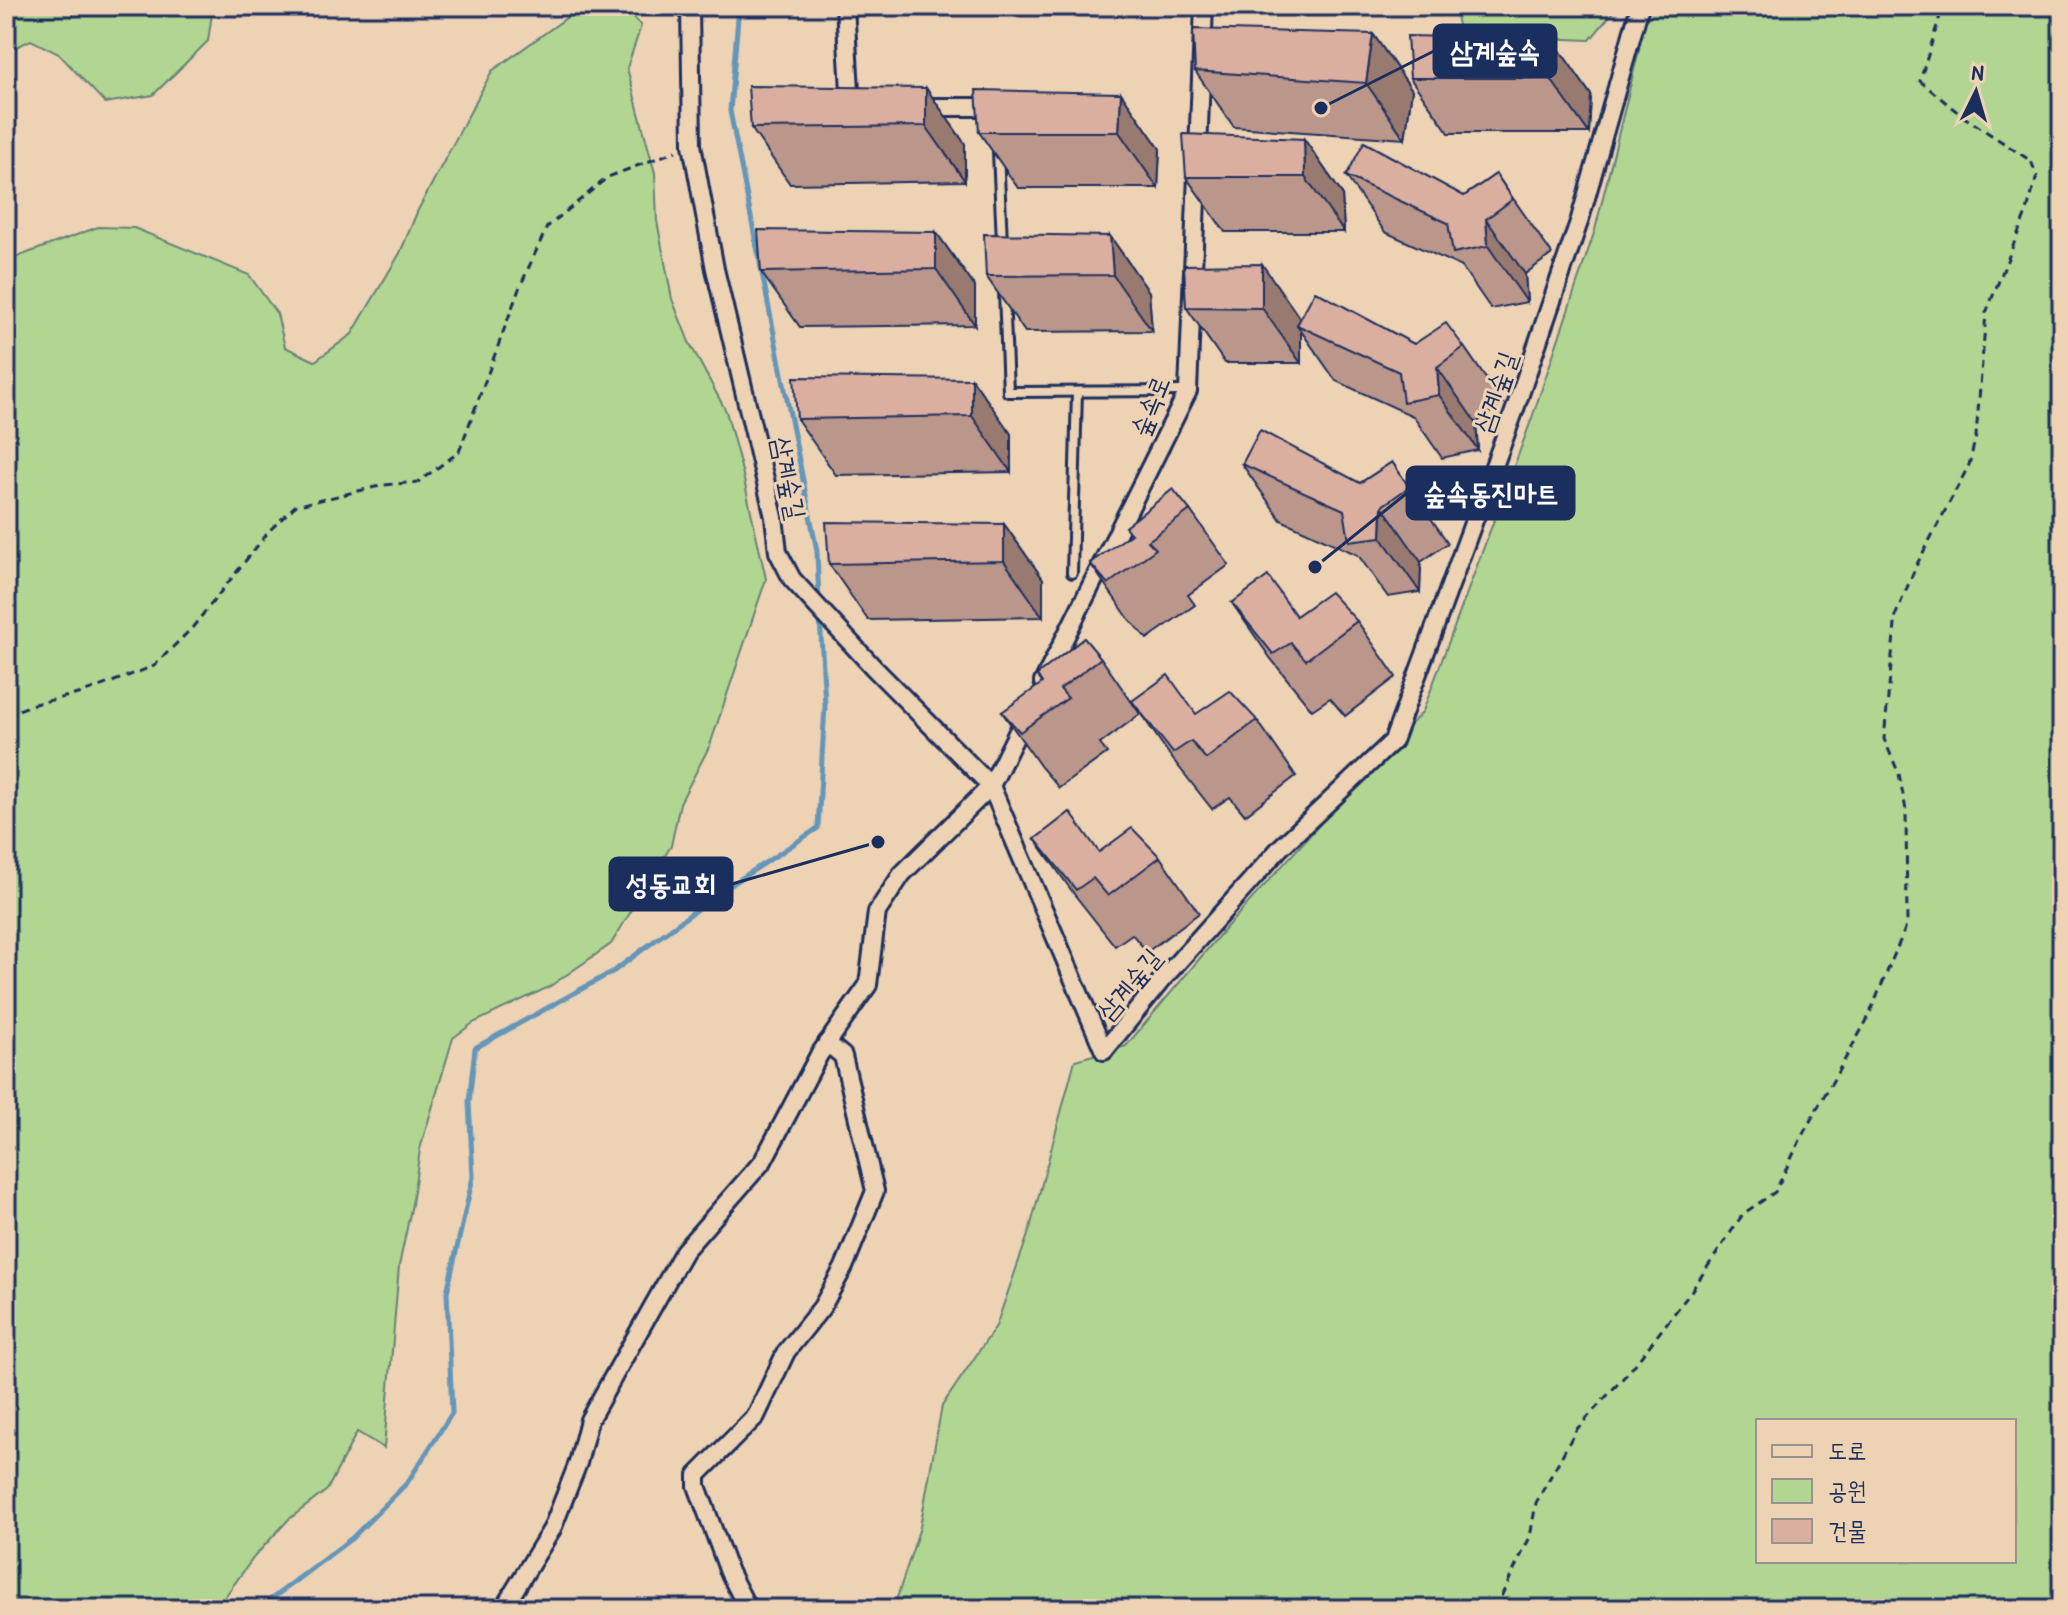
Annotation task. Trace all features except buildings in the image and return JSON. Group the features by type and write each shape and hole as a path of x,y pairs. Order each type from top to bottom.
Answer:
{"street":[{"name":"삼계숲길","path":"690,6 692,145 715,269 774,517 778,552 792,579 991,786 1104,1051 1160,982 1280,848 1393,741 1515,409 1580,219 1640,6"},
{"path":"845,6 851,108 865,108"},
{"name":"숲속로","path":"503,1609 552,1529 578,1463 589,1420 684,1251 763,1161 827,1043 868,985 877,912 902,874 991,786 1188,391 1204,6"},
{"path":"894,108 996,115"},
{"path":"748,1609 718,1544 697,1486 697,1475 756,1416 786,1352 822,1307 844,1267 875,1191 843,1056 827,1043"}],"lane":[{"path":"997,139 1002,250"},
{"path":"1004,281 1008,392 1188,391"},
{"path":"1072,573 1077,392"}],"path":[{"path":"1495,1609 1530,1537 1536,1503 1576,1430 1643,1355 1690,1293 1743,1214 1775,1192 1804,1132 1867,1020 1907,924 1906,810 1899,774 1884,739 1896,614 1916,566 1969,465 1976,436 1986,313 2027,211 2037,176 2031,161 1961,115 1920,81 1943,6"},
{"path":"6,715 34,704 83,693 154,666 192,628 270,530 295,506 384,485 418,482 459,452 519,289 547,227 608,177 692,145"}],"green space":[{"path":"6,6 213,6 208,41 153,95 105,103 59,54 31,40 6,52"},
{"path":"583,6 624,6 641,26 627,68 655,173 657,221 672,299 689,342 726,411 766,579 710,745 680,803 671,846 611,944 549,987 473,1023 453,1038 420,1149 399,1266 384,1448 357,1432 327,1490 288,1520 254,1557 216,1609 6,1609 6,261 98,227 134,228 249,275 277,314 285,347 315,361 352,334 400,253 418,210 492,71"},
{"path":"1454,6 1618,6 1590,40 1460,35"},
{"path":"1642,6 2062,6 2062,1609 897,1609 897,1598 920,1527 942,1406 996,1326 1029,1232 1075,1060 1126,1046 1222,932 1423,711 1532,418 1595,230 1639,50"}],"waterway":[{"path":"739,6 730,111 817,551 819,603"},
{"path":"265,1609 270,1600 352,1538 407,1483 452,1413 447,1292 473,1177 469,1102 475,1048 614,971 716,895 818,828 825,705 820,617"}],"place":[{"name":"삼계숲속","path":"1321,108"},
{"name":"숲속동진마트","path":"1315,567"},
{"name":"성동교회","path":"878,842"}]}
